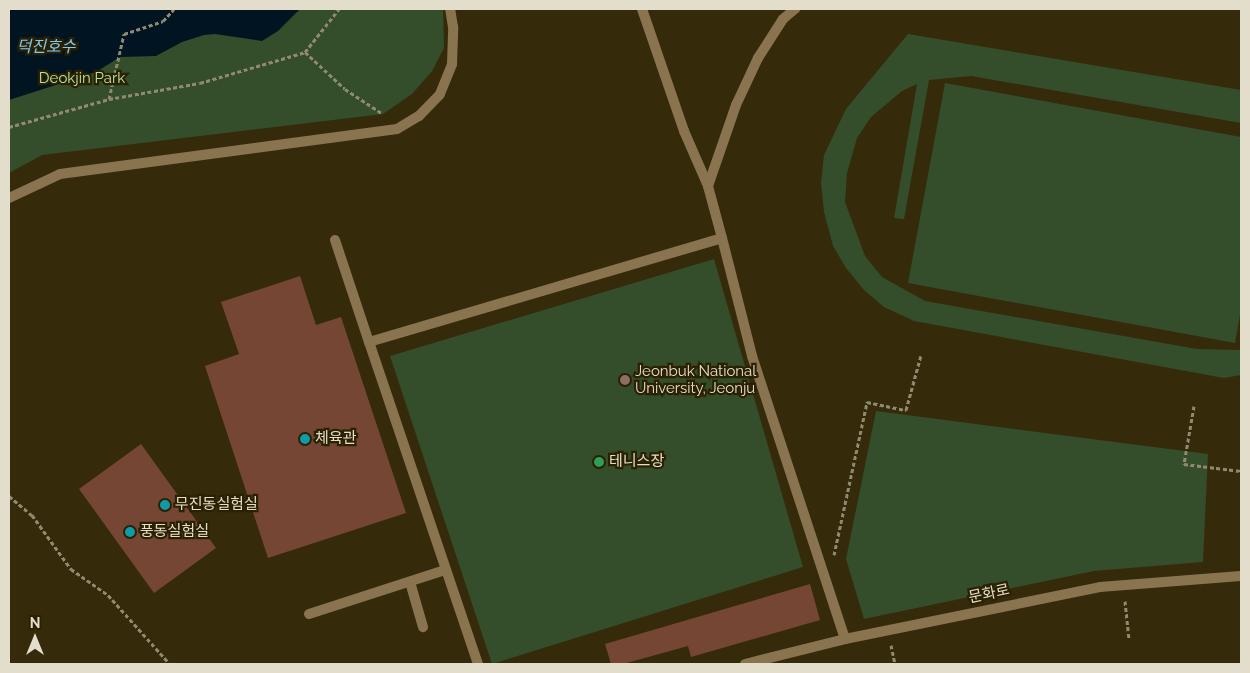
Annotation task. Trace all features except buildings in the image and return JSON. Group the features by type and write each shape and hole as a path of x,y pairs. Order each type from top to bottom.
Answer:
{"street":[{"path":"9,198 60,174 396,130 419,116 440,94 452,64 453,26 450,9"},
{"path":"642,9 684,131 708,186 752,356 845,639"},
{"path":"708,186 736,105 758,58 784,18 795,9"},
{"path":"369,342 722,238"},
{"path":"335,240 478,664"},
{"path":"309,614 445,570"},
{"name":"문화로","path":"746,664 845,639 1100,587 1241,576"},
{"path":"410,582 422,626"}],"path":[{"path":"109,99 124,34 163,21 174,9"},
{"path":"9,127 109,99 200,83 305,52 339,9"},
{"path":"305,52 345,89 383,114"},
{"path":"833,558 867,402 906,410 921,355"},
{"path":"1194,406 1184,464 1241,471"},
{"path":"9,496 32,515 71,569 108,595 170,664"},
{"path":"1124,592 1129,638"},
{"path":"891,643 896,664"}],"green space":[{"name":"Deokjin Park","path":"9,9 443,9 444,48 432,71 412,94 383,114 42,155 9,173"},
{"path":"908,34 1241,90 1241,123 971,76 929,80 904,219 894,218 917,84 902,91 871,117 857,138 847,173 845,202 865,256 882,277 925,301 1197,349 1241,350 1241,375 1224,378 914,321 884,307 864,290 846,268 833,246 824,212 821,183 824,155 846,109"},
{"path":"945,83 1241,137 1241,309 1235,343 908,283"},
{"name":"테니스장","path":"714,259 803,567 492,664 390,356"},
{"path":"876,411 1208,454 1203,562 1094,571 864,619 846,559"}],"water":[{"name":"덕진호수","path":"9,9 300,9 278,31 262,41 215,34 204,35 182,42 156,56 120,57 96,72 9,100"}],"place":[{"name":"Jeonbuk National University, Jeonju","path":"625,380"},
{"name":"체육관","path":"305,439"},
{"name":"테니스장","path":"599,462"},
{"name":"무진동실험실","path":"165,505"},
{"name":"풍동실험실","path":"130,532"}]}
